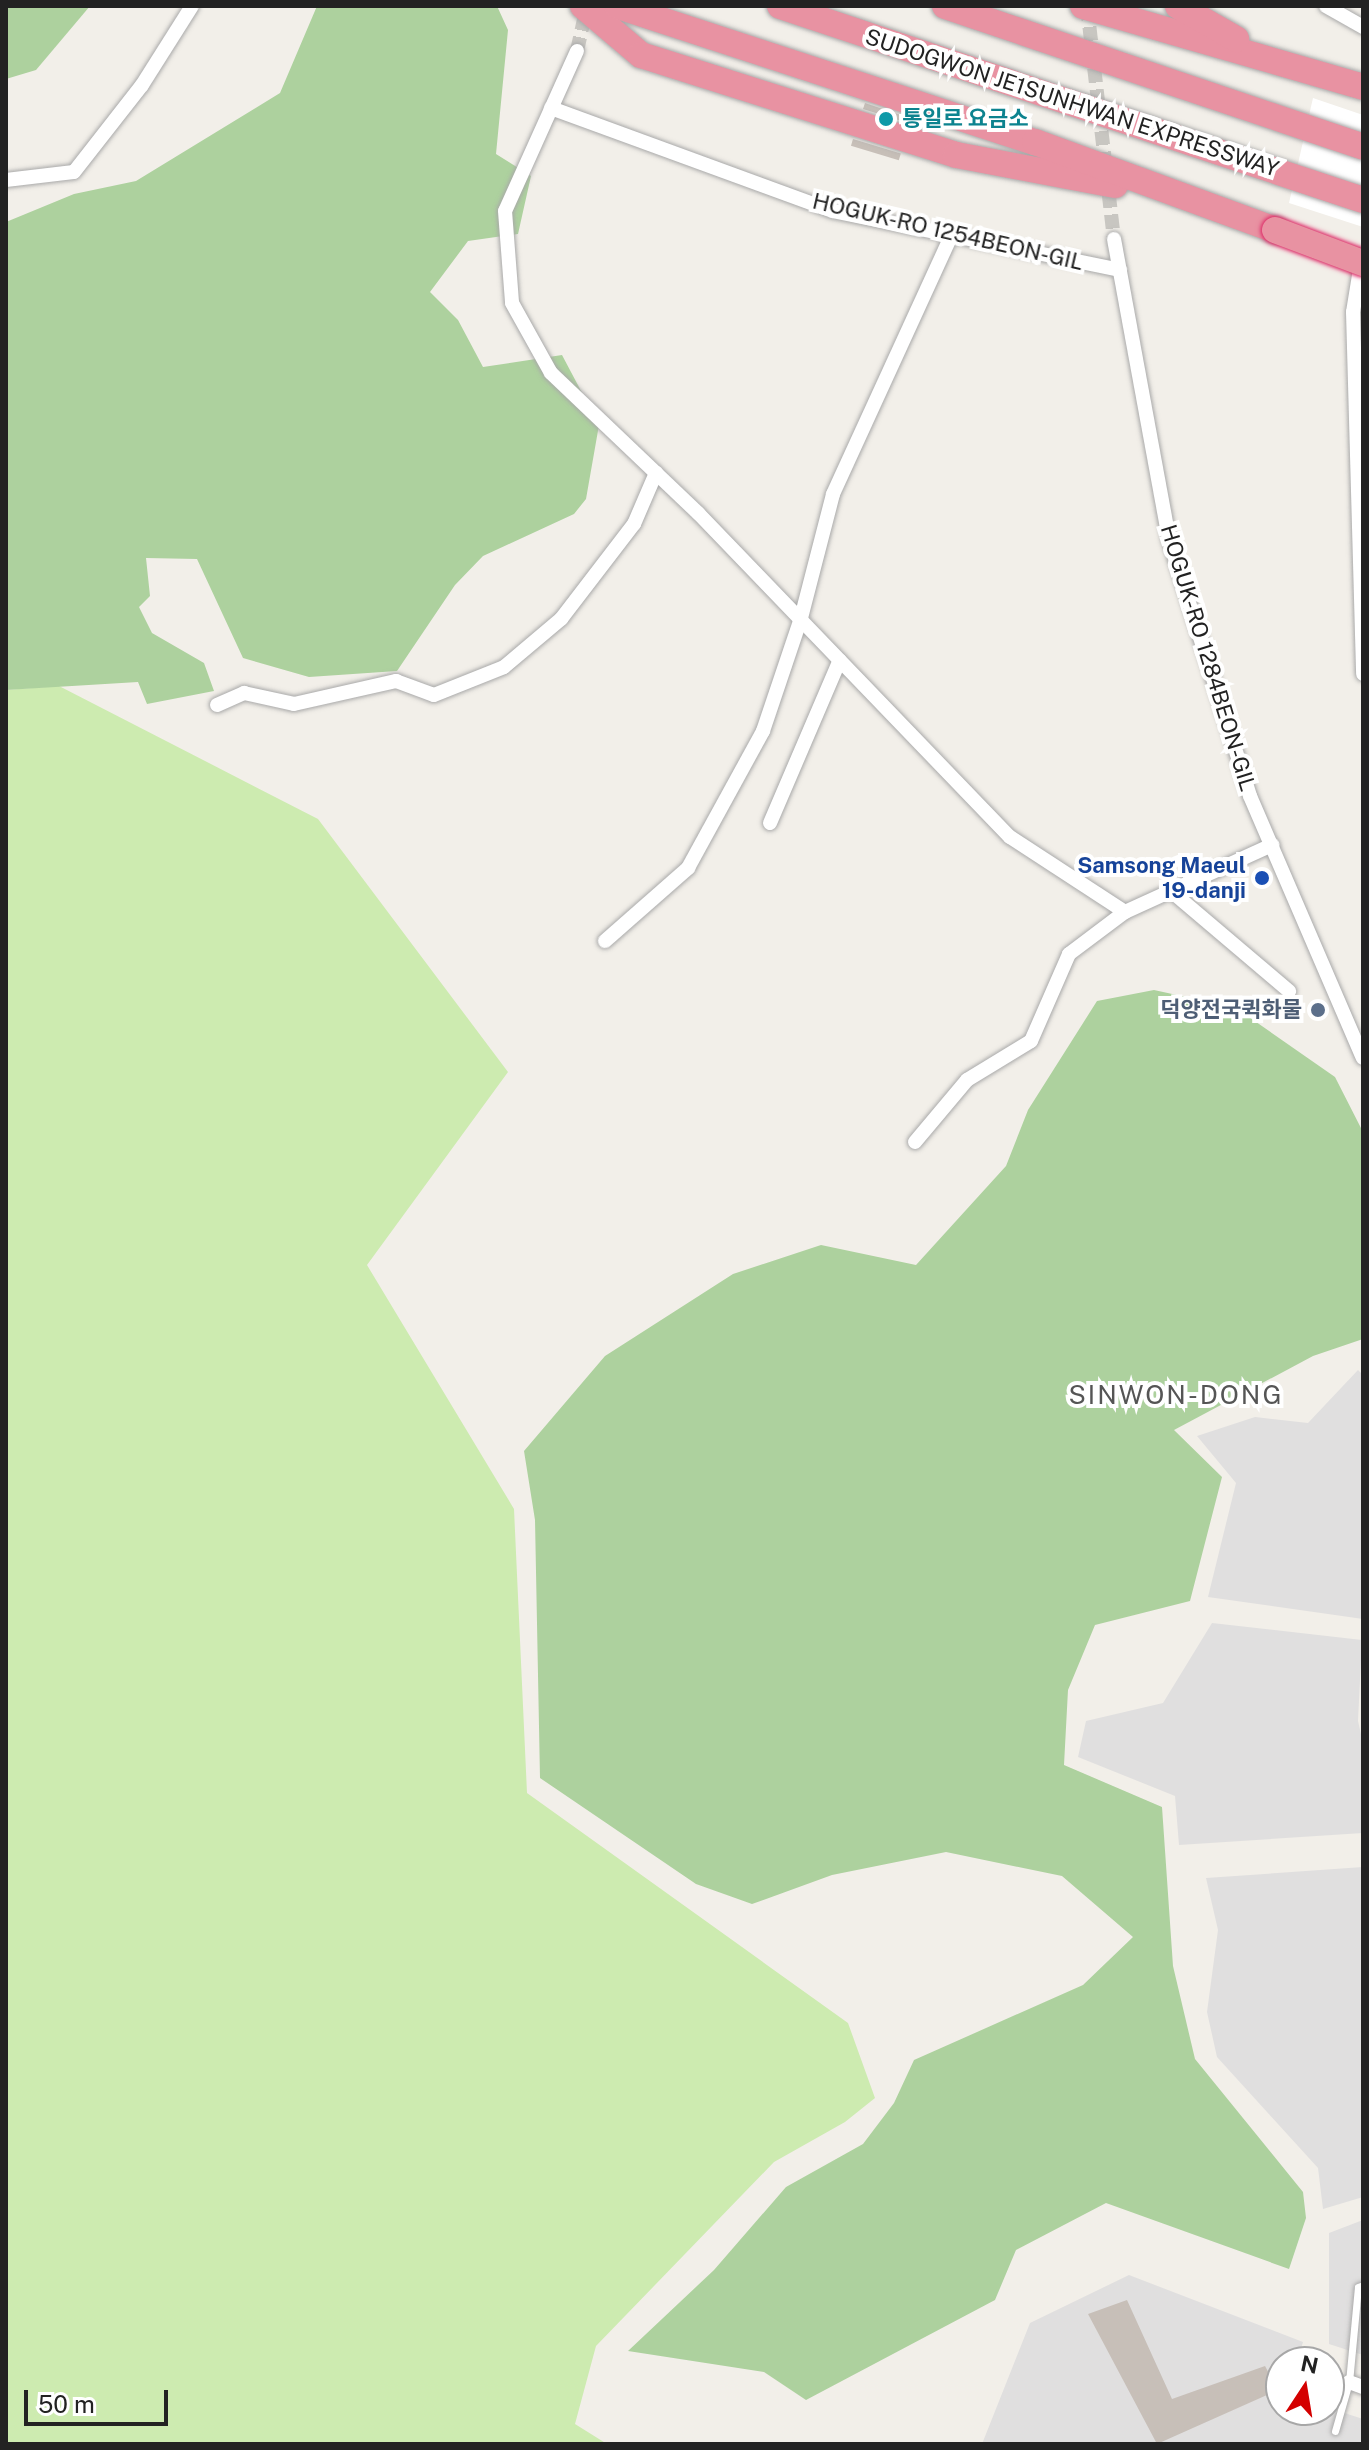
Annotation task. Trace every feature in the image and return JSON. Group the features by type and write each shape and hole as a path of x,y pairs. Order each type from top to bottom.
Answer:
{"highway":[{"path":"583,6 641,55 941,151 1185,198"},
{"path":"618,6 1035,142 1363,263"},
{"name":"SUDOGWON JE1SUNHWAN EXPRESSWAY","path":"780,6 1363,200"},
{"path":"945,6 1363,147"},
{"path":"1083,6 1363,87"},
{"path":"1178,6 1274,60"}],"street":[{"path":"6,180 74,172 142,85 192,6"},
{"path":"1326,6 1363,27"},
{"path":"577,51 505,211 512,303 551,373 801,618 1010,837 1125,912"},
{"name":"HOGUK-RO 1254BEON-GIL","path":"551,108 833,211 1120,270"},
{"path":"605,941 688,868 763,731 801,618 833,494 951,236"},
{"name":"HOGUK-RO 1284BEON-GIL","path":"1114,239 1169,539 1250,796 1363,1058"},
{"path":"1363,253 1353,312 1363,674"},
{"path":"217,705 244,693 294,704 396,681 434,695 504,667 561,619 634,524 656,473"},
{"path":"770,823 840,660"},
{"path":"915,1142 967,1080 1031,1041 1069,954 1125,912 1272,845"},
{"path":"1171,891 1289,991"}],"lane":[{"path":"1335,2431 1356,2384 1358,2287 1363,2285"}],"shaded area":[{"path":"1358,1370 1363,1375 1363,1619 1208,1597 1236,1483 1197,1436 1255,1417 1308,1423"},
{"path":"1212,1623 1362,1640 1358,1721 1363,1743 1363,1833 1179,1845 1175,1796 1078,1757 1086,1721 1163,1703"},
{"path":"1363,1867 1363,2197 1323,2209 1318,2168 1217,2057 1207,2012 1218,1930 1206,1878"},
{"path":"1363,2220 1363,2355 1345,2349 1345,2346 1329,2344 1329,2233"},
{"path":"1129,2275 1303,2342 1302,2346 1265,2346 1265,2426 1345,2426 1345,2413 1363,2419 1363,2444 982,2444 1030,2323"}],"green space":[{"path":"6,6 90,6 36,70 6,79"},
{"path":"317,6 497,6 508,30 496,154 531,176 518,234 468,241 430,292 458,320 483,367 562,355 599,425 586,499 574,514 483,556 455,585 397,671 309,677 243,658 197,559 146,558 150,596 139,607 152,633 204,663 214,691 147,704 138,682 6,690 6,222 74,194 136,181 280,93"},
{"path":"59,686 318,819 508,1072 367,1265 514,1509 527,1793 848,2023 875,2098 845,2122 774,2162 596,2346 575,2424 607,2444 6,2444 6,690"},
{"path":"1154,990 1236,1008 1335,1077 1363,1132 1363,1339 1313,1356 1174,1430 1222,1477 1190,1601 1095,1625 1068,1690 1064,1765 1162,1807 1173,1966 1195,2059 1303,2192 1306,2218 1289,2269 1106,2203 1016,2250 995,2300 806,2400 764,2372 628,2351 714,2270 786,2187 863,2144 894,2103 914,2060 1083,1985 1133,1937 1062,1876 946,1852 832,1875 752,1904 696,1884 540,1778 535,1520 524,1451 605,1356 733,1274 821,1245 916,1265 1006,1166 1028,1110 1097,1001"}],"pier":[{"path":"1313,98 1363,115 1363,227 1289,203"}],"building":[{"path":"865,103 913,119 911,124 863,109"},
{"path":"853,139 901,154 899,160 851,146"},
{"path":"1127,2300 1172,2399 1265,2366 1265,2396 1157,2444 1088,2314"}],"tunnel":[{"path":"577,51 587,6"},
{"path":"1087,6 1114,239"}],"place":[{"name":"통일로 요금소","path":"886,119"},
{"name":"Samsong Maeul 19-danji","path":"1262,878"},
{"name":"덕양전국퀵화물","path":"1318,1010"}],"district":[{"name":"SINWON-DONG","path":"1176,1395"}]}
